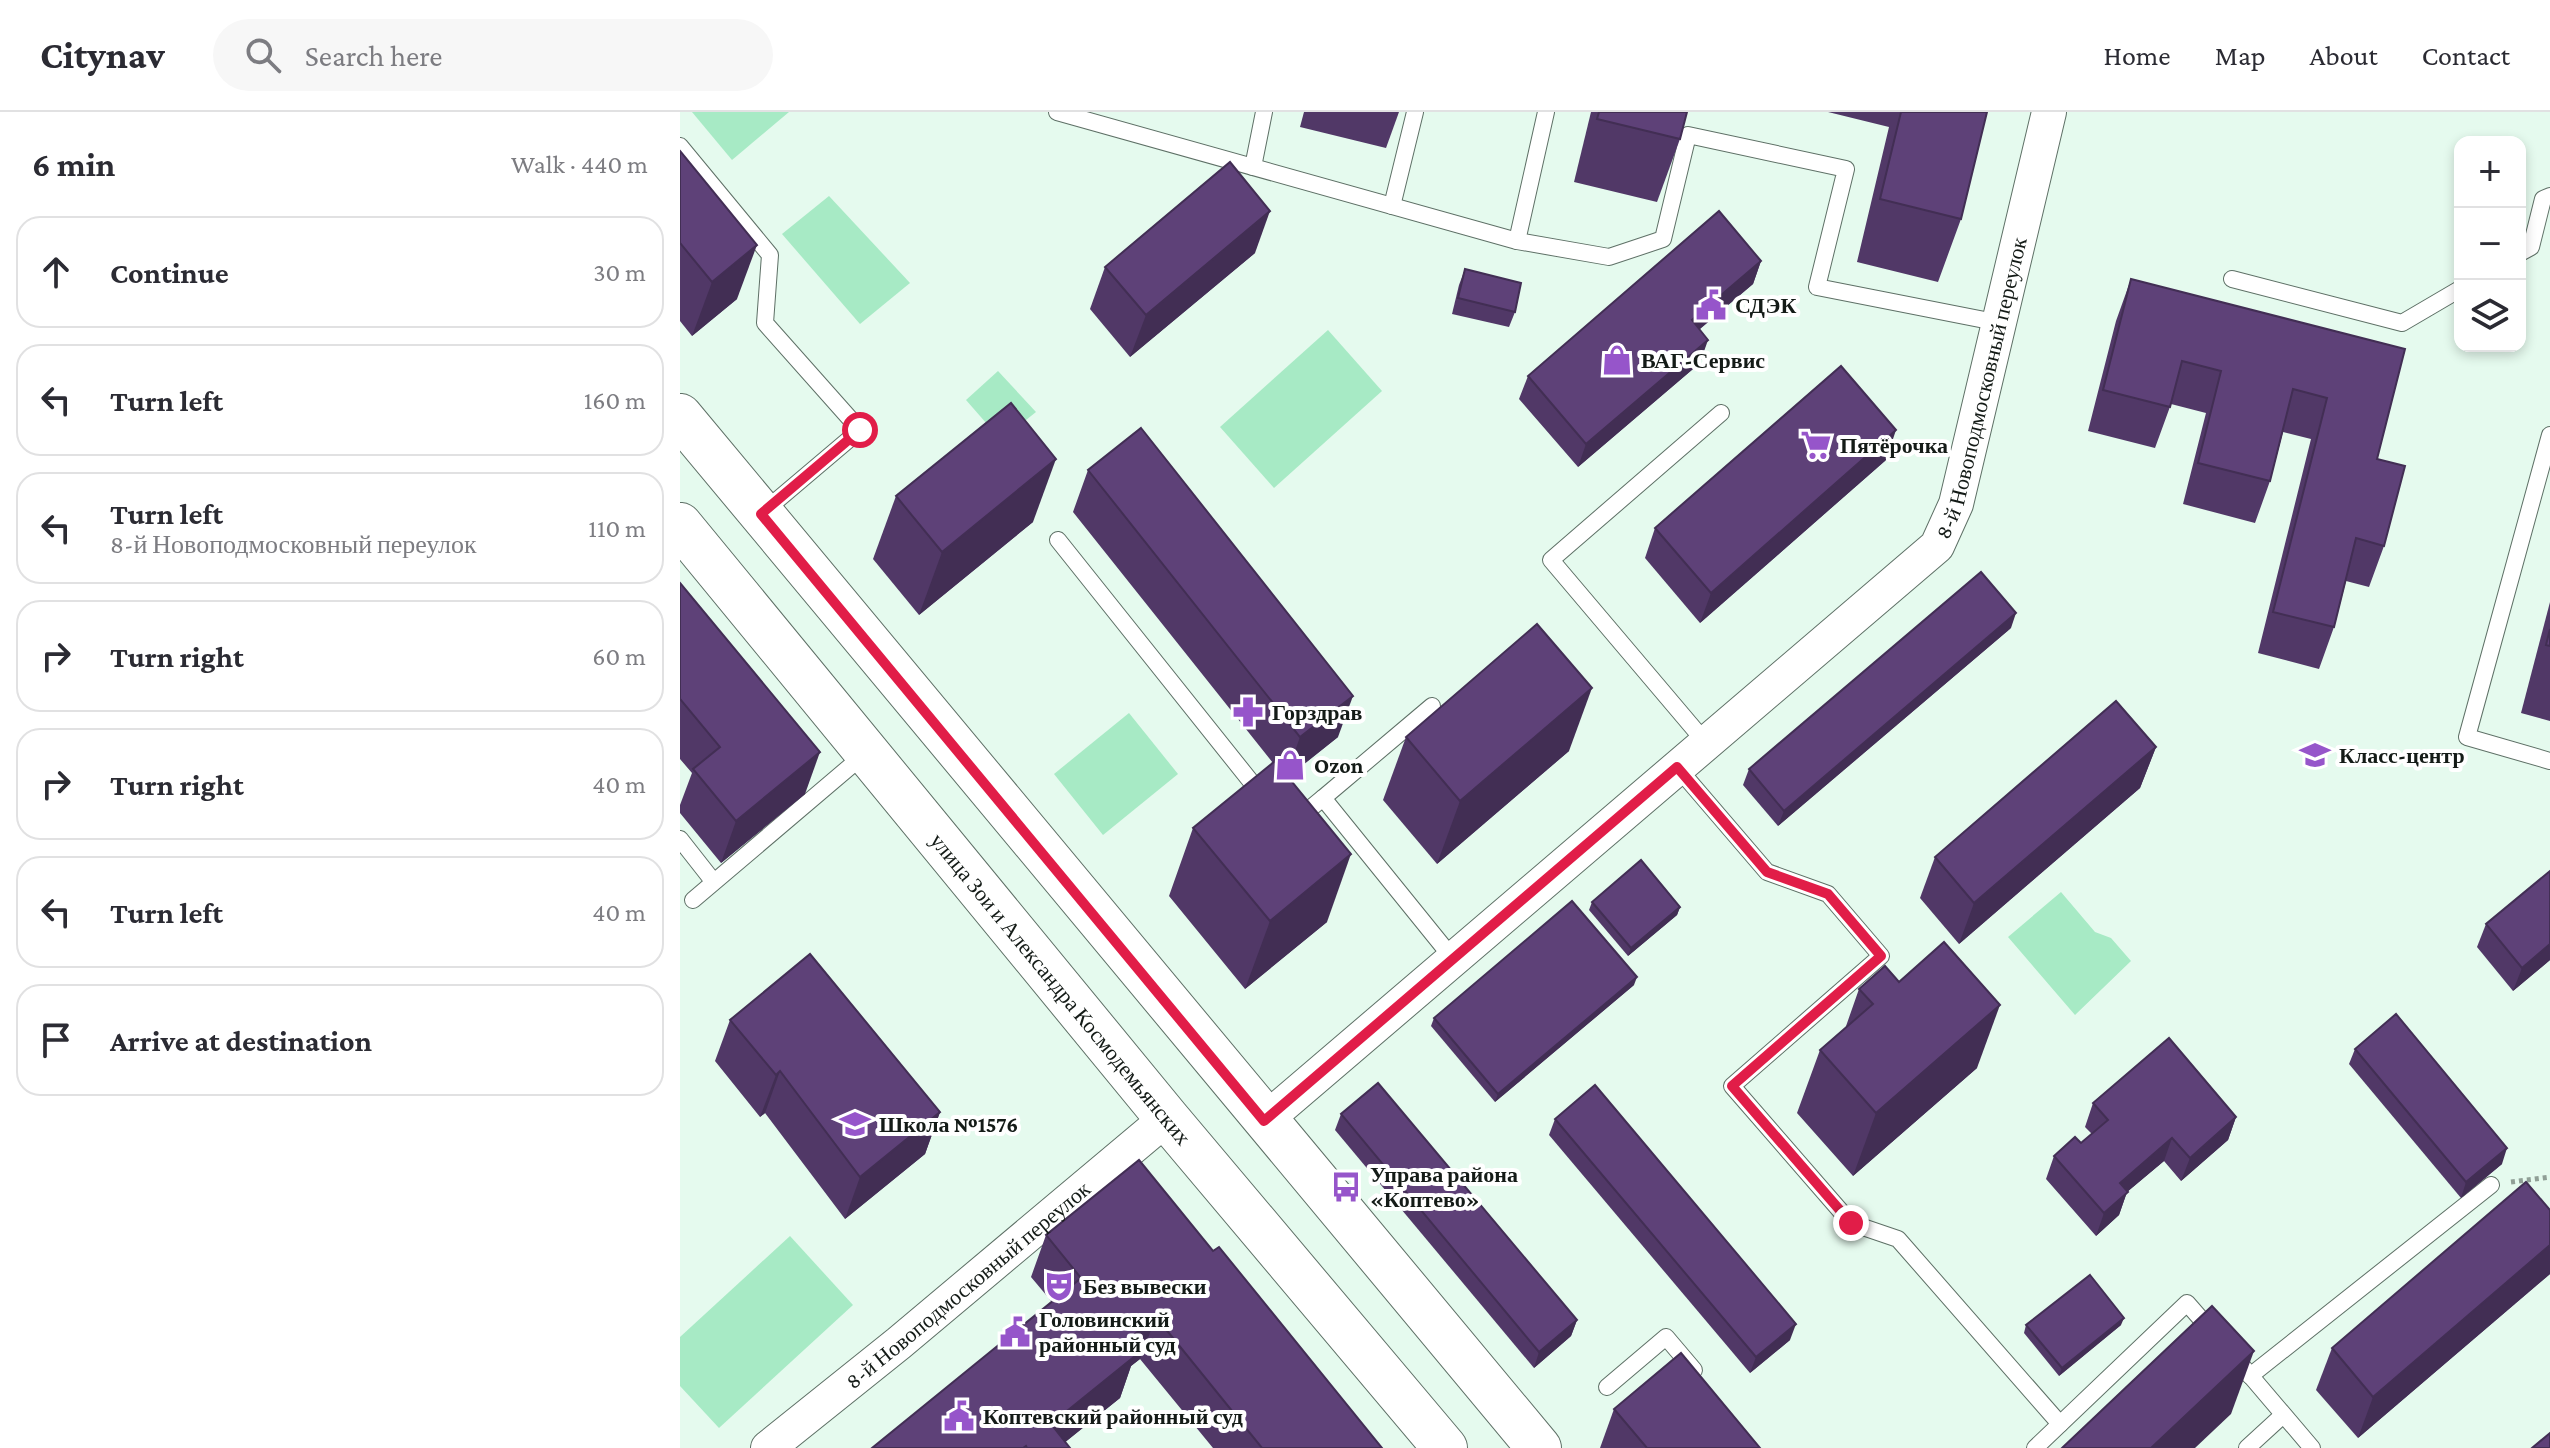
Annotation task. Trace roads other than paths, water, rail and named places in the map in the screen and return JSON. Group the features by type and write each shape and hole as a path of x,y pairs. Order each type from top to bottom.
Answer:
{"main road":[{"path":"680,416 1539,1448"},
{"name":"улица Зои и Александра Космодемьянских","path":"680,525 1167,1118 1445,1448"}],"street":[{"name":"8-й Новоподмосковный переулок","path":"1264,1121 1937,546 1956,504 2049,112"},
{"name":"8-й Новоподмосковный переулок","path":"768,1448 899,1343 1167,1118"}],"lane":[{"path":"1057,112 1117,120 1253,167 1517,241 1609,257 1663,239 1688,135 1846,169 1817,287 2000,323"},
{"path":"1253,167 1264,112"},
{"path":"1392,206 1415,112"},
{"path":"1517,241 1546,112"},
{"path":"680,146 770,255 765,323 860,430 761,514"},
{"path":"2526,250 2531,247 2543,199 2550,196"},
{"path":"2232,279 2402,323 2454,293"},
{"path":"1706,743 1551,560 1721,413"},
{"path":"2550,435 2467,737 2550,761"},
{"path":"1058,540 1288,827 1432,706"},
{"path":"693,900 867,752"},
{"path":"1677,767 1767,872 1828,894 1881,956 1732,1086 1851,1223 1898,1239 2060,1424"},
{"path":"1323,798 1454,960"},
{"path":"680,839 713,881"},
{"path":"2250,1376 2491,1185"},
{"path":"2035,1448 2187,1303 2312,1448"},
{"path":"1607,1387 1666,1337 1703,1382"},
{"path":"2247,1448 2283,1415"}],"place":[{"name":"СДЭК","path":"1711,305"},
{"name":"ВАГ-Сервис","path":"1617,360"},
{"name":"Пятёрочка","path":"1816,445"},
{"name":"Горздрав","path":"1248,712"},
{"name":"Класс-центр","path":"2315,755"},
{"name":"Ozon","path":"1290,765"},
{"name":"Школа №1576","path":"855,1124"},
{"name":"Управа района «Коптево»","path":"1346,1187"},
{"name":"Без вывески","path":"1059,1286"},
{"name":"Головинский районный суд","path":"1015,1332"},
{"name":"Коптевский районный суд","path":"959,1416"}]}
